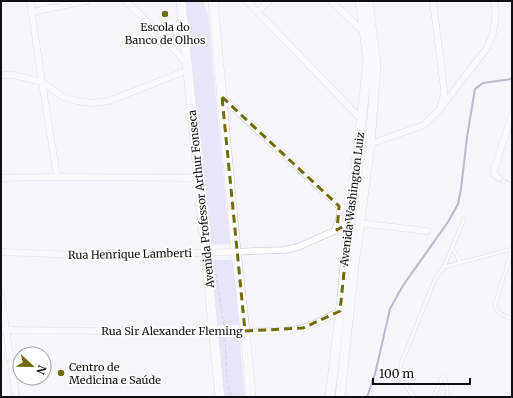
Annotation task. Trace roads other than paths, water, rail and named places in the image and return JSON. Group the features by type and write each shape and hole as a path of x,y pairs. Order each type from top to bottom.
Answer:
{"main road":[{"name":"Avenida Professor Arthur Fonseca","path":"181,1 220,397"},
{"path":"213,1 236,251 252,395"},
{"name":"Avenida Washington Luiz","path":"330,397 350,210 368,63 360,1"},
{"name":"Avenida Washington Luiz","path":"342,397 354,265 370,144 376,64 368,1"}],"street":[{"path":"30,1 57,177"},
{"path":"32,12 86,1"},
{"path":"1,75 13,75 42,82 64,98 92,103 109,101 188,67 160,34 126,1"},
{"path":"247,1 362,120"},
{"path":"258,12 269,1"},
{"path":"331,1 365,33"},
{"path":"433,1 444,95 439,110"},
{"path":"370,144 424,125 439,110 487,48 493,33 496,14 494,1"},
{"path":"160,34 168,38 175,39 180,35 184,28"},
{"path":"443,83 446,88 451,90 458,87"},
{"path":"222,97 339,206 350,210"},
{"path":"499,178 494,174 495,167 512,115"},
{"path":"1,178 198,178"},
{"path":"334,231 341,213 339,206"},
{"name":"Rua Henrique Lamberti","path":"1,252 79,255 284,250 298,246 349,223"},
{"path":"359,223 427,231"},
{"path":"1,295 4,330 16,397"},
{"name":"Rua Sir Alexander Fleming","path":"4,330 285,331 303,328 340,311"}],"lane":[{"path":"414,397 401,379 401,364 435,280 444,267 464,219"},
{"path":"452,247 460,262"},
{"path":"444,267 512,248"},
{"path":"512,248 495,304 496,311 512,319"},
{"path":"434,397 443,375 446,382 448,397"}],"waterway":[{"path":"367,397 375,374 390,309 402,287 448,222 458,204 475,89 483,83 512,79"}],"place":[{"name":"Escola do Banco de Olhos","path":"165,14"},
{"name":"Centro de Medicina e Saúde","path":"61,373"}]}
